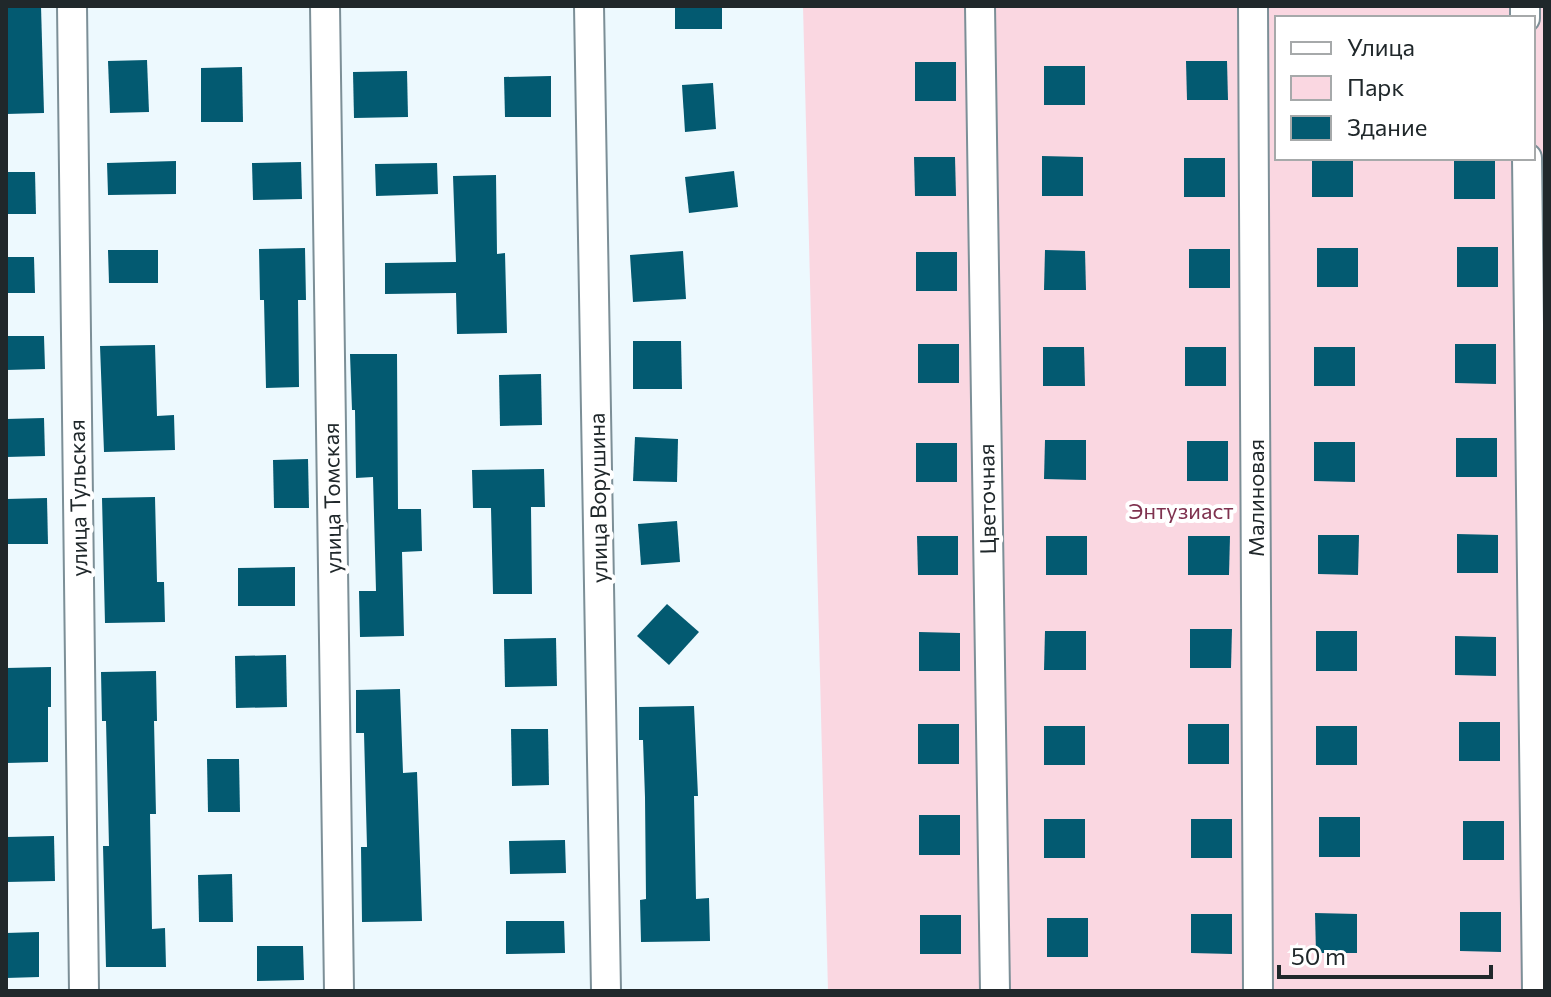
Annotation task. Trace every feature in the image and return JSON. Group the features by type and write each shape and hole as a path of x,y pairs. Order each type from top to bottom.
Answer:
{"street":[{"name":"улица Тульская","path":"72,6 84,991"},
{"name":"улица Томская","path":"325,6 339,991"},
{"name":"улица Ворушина","path":"589,6 606,991"},
{"name":"Цветочная","path":"980,6 995,991"},
{"name":"Малиновая","path":"1253,6 1258,991"},
{"path":"1527,160 1537,991"}],"green space":[{"name":"Энтузиаст","path":"803,6 1545,6 1545,991 828,991"}],"building":[{"path":"6,6 41,6 44,113 6,114"},
{"path":"675,6 722,6 722,29 675,29"},
{"path":"147,60 149,112 110,113 108,61"},
{"path":"1186,61 1227,61 1228,100 1187,100"},
{"path":"915,62 956,62 956,101 915,101"},
{"path":"1044,66 1085,66 1085,105 1044,105"},
{"path":"242,67 243,122 201,122 201,68"},
{"path":"407,71 408,117 354,118 353,72"},
{"path":"551,76 551,117 505,117 504,77"},
{"path":"713,83 716,129 685,132 682,85"},
{"path":"1042,156 1083,157 1083,196 1042,196"},
{"path":"914,157 955,157 956,196 915,196"},
{"path":"1184,158 1225,158 1225,197 1184,197"},
{"path":"1312,160 1353,160 1353,197 1312,197"},
{"path":"1454,160 1495,160 1495,199 1454,199"},
{"path":"176,161 176,194 108,195 107,163"},
{"path":"301,162 302,199 253,200 252,163"},
{"path":"437,163 438,194 376,196 375,164"},
{"path":"734,171 738,207 689,213 685,177"},
{"path":"6,172 35,172 36,214 6,214"},
{"path":"496,175 497,254 505,253 507,333 457,334 456,293 385,294 385,263 456,262 453,176"},
{"path":"1457,247 1498,247 1498,287 1457,287"},
{"path":"305,248 306,300 298,300 299,387 266,388 264,300 260,300 259,249"},
{"path":"1317,248 1358,248 1358,287 1317,287"},
{"path":"1189,249 1230,249 1230,288 1189,288"},
{"path":"108,250 158,250 158,283 109,283"},
{"path":"1045,250 1085,251 1086,290 1044,290"},
{"path":"683,251 686,299 633,302 630,255"},
{"path":"916,252 957,252 957,291 916,291"},
{"path":"6,257 34,257 35,293 6,293"},
{"path":"6,336 44,336 45,369 6,370"},
{"path":"633,341 681,341 682,389 633,389"},
{"path":"918,344 959,344 959,383 918,383"},
{"path":"1455,344 1496,344 1496,384 1455,383"},
{"path":"155,345 157,416 174,415 175,450 104,452 100,346"},
{"path":"1043,347 1084,347 1085,386 1043,386"},
{"path":"1185,347 1226,347 1226,386 1185,386"},
{"path":"1314,347 1355,347 1355,386 1314,386"},
{"path":"350,354 397,354 398,509 421,509 422,551 402,552 404,636 360,637 359,591 376,591 373,477 356,478"},
{"path":"541,374 542,425 500,426 499,375"},
{"path":"44,418 45,456 6,457 6,419"},
{"path":"635,437 678,439 677,482 633,481"},
{"path":"1456,438 1497,438 1497,477 1456,477"},
{"path":"1045,440 1086,440 1086,480 1044,479"},
{"path":"1187,441 1228,441 1228,481 1187,481"},
{"path":"1314,442 1355,442 1355,482 1314,481"},
{"path":"916,443 957,443 957,482 916,482"},
{"path":"308,459 309,508 274,508 273,460"},
{"path":"544,469 545,507 531,507 532,594 493,594 491,508 473,508 472,470"},
{"path":"155,497 157,582 164,582 165,622 105,623 102,498"},
{"path":"47,498 48,544 6,544 6,499"},
{"path":"677,521 680,562 641,565 638,524"},
{"path":"1457,534 1498,535 1498,573 1457,573"},
{"path":"1318,535 1359,535 1358,575 1318,574"},
{"path":"917,536 958,536 958,575 918,575"},
{"path":"1046,536 1087,536 1087,575 1046,575"},
{"path":"1188,536 1230,536 1229,575 1188,575"},
{"path":"295,567 295,606 238,606 238,568"},
{"path":"667,604 699,632 669,665 637,636"},
{"path":"1190,629 1232,629 1231,668 1190,668"},
{"path":"1045,631 1086,631 1086,670 1044,670"},
{"path":"1316,631 1357,631 1357,671 1316,671"},
{"path":"919,632 960,633 960,671 919,671"},
{"path":"1455,636 1496,637 1496,676 1455,675"},
{"path":"556,638 557,686 505,687 504,639"},
{"path":"286,655 287,707 236,708 235,656"},
{"path":"51,667 48,762 6,763 6,668"},
{"path":"156,671 156,814 150,814 152,929 165,928 166,967 106,967 103,846 109,846 106,721 102,721 101,672"},
{"path":"400,689 403,773 417,772 422,921 362,922 361,847 367,847 364,733 356,733 356,690"},
{"path":"694,706 698,796 694,796 696,899 709,898 710,941 641,942 640,900 646,899 643,740 639,740 639,707"},
{"path":"1459,722 1500,722 1500,761 1459,761"},
{"path":"918,724 959,724 959,764 918,764"},
{"path":"1188,724 1229,724 1229,764 1188,764"},
{"path":"1044,726 1085,726 1085,765 1044,765"},
{"path":"1316,726 1357,726 1357,765 1316,765"},
{"path":"511,729 548,729 549,785 512,786"},
{"path":"207,759 239,759 240,812 208,812"},
{"path":"919,815 960,815 960,855 919,855"},
{"path":"1319,817 1360,817 1360,857 1319,857"},
{"path":"1044,819 1085,819 1085,858 1044,858"},
{"path":"1191,819 1232,819 1232,858 1191,858"},
{"path":"1463,821 1504,821 1504,860 1463,860"},
{"path":"54,836 55,881 6,882 6,837"},
{"path":"565,840 566,873 510,874 509,841"},
{"path":"232,874 233,922 199,922 198,875"},
{"path":"1460,912 1501,912 1501,952 1460,951"},
{"path":"1315,913 1357,914 1357,953 1316,953"},
{"path":"1191,914 1232,914 1232,954 1191,953"},
{"path":"920,915 961,915 961,954 920,954"},
{"path":"1047,918 1088,918 1088,957 1047,957"},
{"path":"506,921 564,921 565,953 506,954"},
{"path":"39,932 39,977 6,978 6,933"},
{"path":"257,946 303,946 304,980 257,981"}]}
